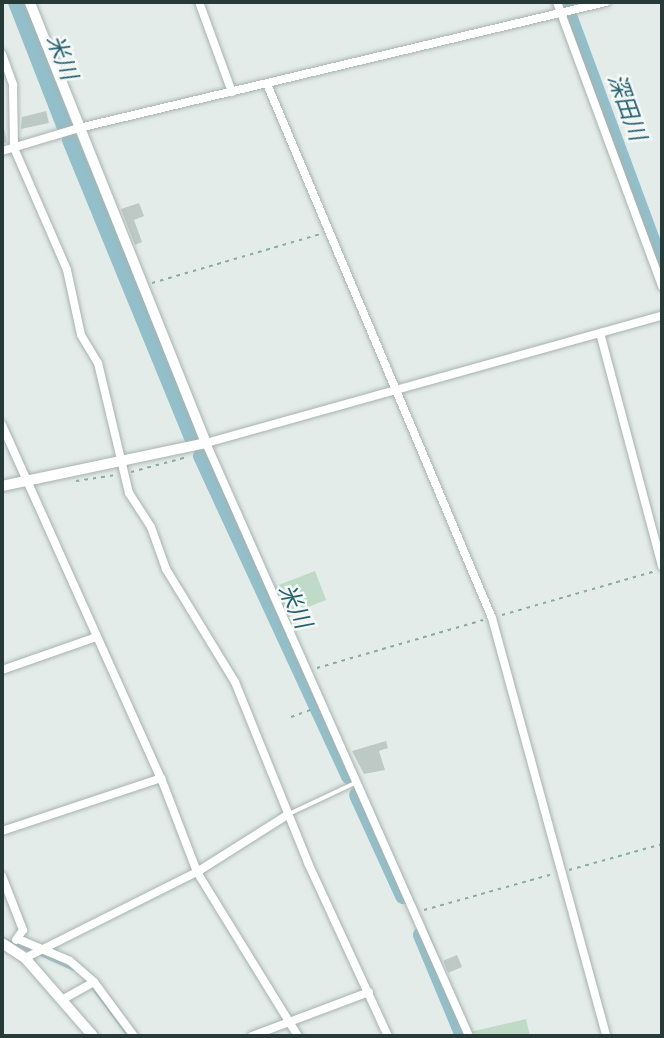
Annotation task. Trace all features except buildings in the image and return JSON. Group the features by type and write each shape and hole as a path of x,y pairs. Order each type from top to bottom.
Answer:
{"street":[{"path":"30,2 206,443 310,670 469,1036"},
{"path":"199,2 232,92"},
{"path":"557,2 662,286"},
{"path":"2,151 79,128 606,2"},
{"path":"2,54 13,85 14,148 67,270 80,335 98,363 122,468 166,569 235,682 287,815 388,1036"},
{"path":"267,84 492,618 606,1036"},
{"path":"2,486 24,478 122,468 396,388 662,316"},
{"path":"600,333 662,567"},
{"path":"2,425 161,778 197,872 298,1036"},
{"path":"2,670 96,637"},
{"path":"2,831 161,778"},
{"path":"24,958 197,872 287,815"},
{"path":"2,876 23,930 18,939 5,945"},
{"path":"18,939 45,948 80,967 134,1036"},
{"path":"5,945 24,958 93,1036"},
{"path":"62,1000 94,982"},
{"path":"252,1036 369,992"}],"lane":[{"path":"287,815 358,781"}],"path":[{"path":"144,285 330,232"},
{"path":"75,481 122,468 194,456"},
{"path":"310,670 662,567"},
{"path":"291,717 314,708"},
{"path":"416,912 662,844"}],"green space":[{"path":"315,571 326,600 285,616 274,587"},
{"path":"526,1019 530,1036 484,1036 470,1032"}],"waterway":[{"name":"米川","path":"16,2 65,128"},
{"name":"深田川","path":"564,2 662,267"},
{"name":"米川","path":"70,140 194,442"},
{"name":"米川","path":"201,456 349,776"},
{"name":"米川","path":"357,795 403,896"},
{"name":"米川","path":"421,935 463,1036"},
{"path":"2,938 32,951"},
{"path":"38,953 74,969"},
{"path":"91,985 129,1036"}]}
